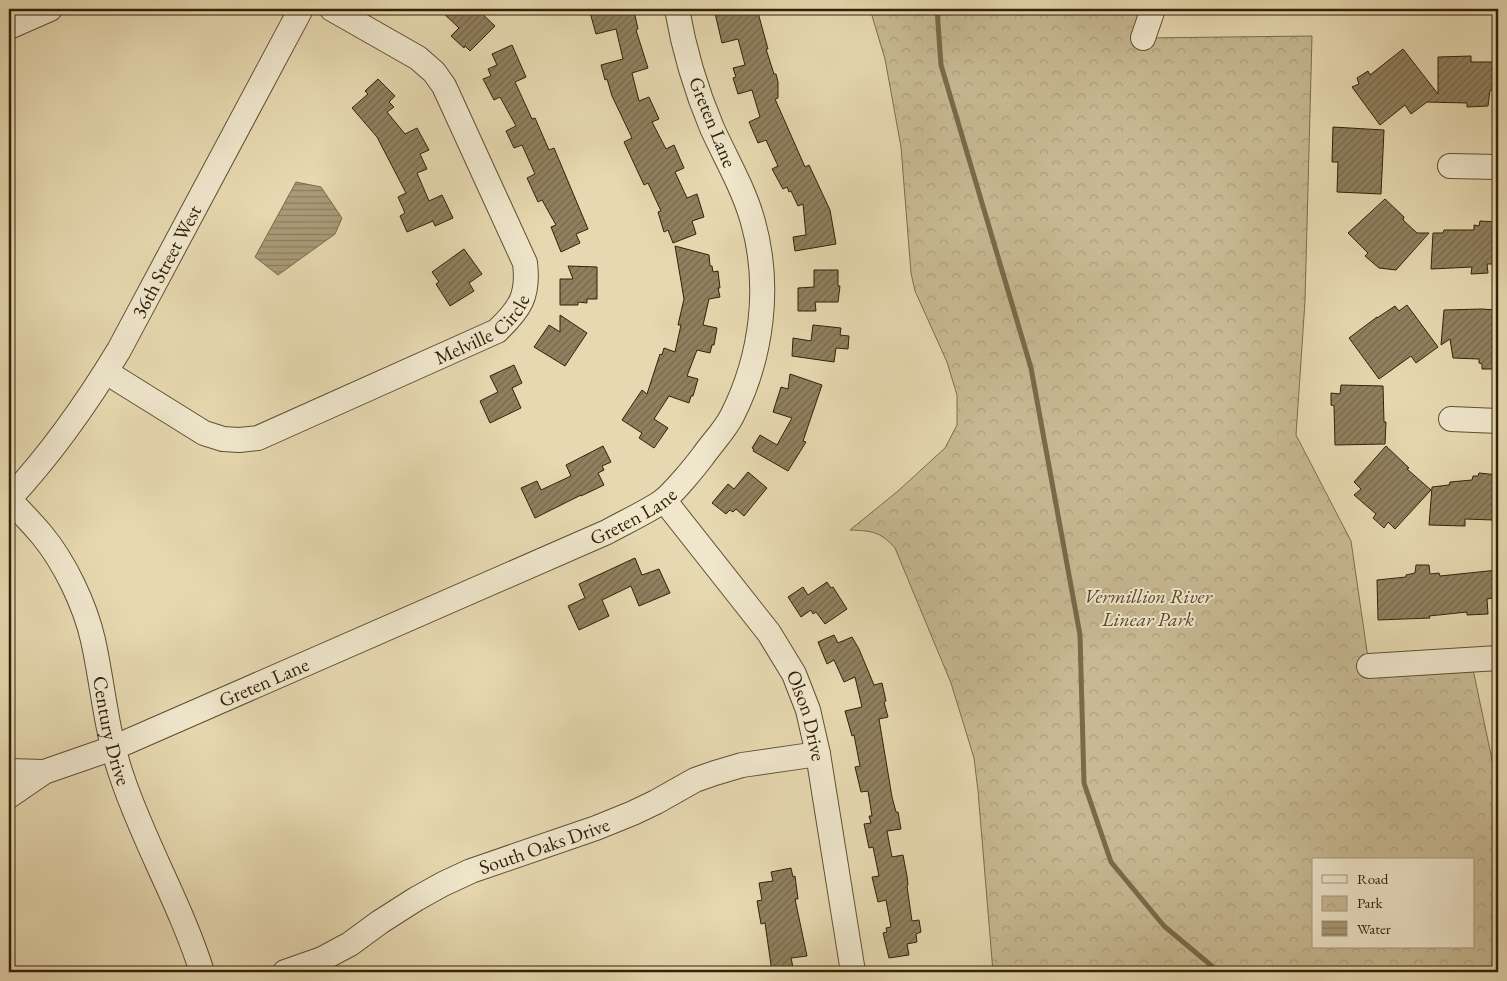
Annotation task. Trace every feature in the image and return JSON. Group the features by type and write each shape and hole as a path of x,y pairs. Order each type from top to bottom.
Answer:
{"street":[{"path":"9,27 50,9"},
{"name":"36th Street West","path":"9,499 49,454 106,372 168,260 301,9"},
{"name":"Melville Circle","path":"106,372 204,433 223,439 258,438 497,331 518,307 527,279 525,263 444,86 434,72 418,58 332,9"},
{"name":"Greten Lane","path":"44,772 113,748 607,532 664,500 695,466 731,418 748,379 758,344 762,301 761,260 753,221 737,179 712,127 696,86 681,32 677,9"},
{"path":"1143,38 1153,9"},
{"path":"1450,166 1498,167"},
{"path":"1451,419 1498,421"},
{"name":"Century Drive","path":"9,499 43,536 64,568 82,604 93,639 107,722 122,777 147,840 188,931 202,972"},
{"name":"Olson Drive","path":"664,500 769,633 794,674 808,710 818,754 853,972"},
{"path":"1369,666 1498,658"},
{"name":"South Oaks Drive","path":"285,972 322,959 350,944 416,899 471,871 596,828 656,802 695,780 715,773 742,765 818,754"},
{"path":"9,771 44,772"},
{"path":"9,796 44,772"}],"green space":[{"name":"Vermillion River Linear Park","path":"870,9 1153,9 1143,38 1312,36 1305,301 1296,435 1351,541 1369,665 1471,660 1498,788 1498,972 993,972 974,758 951,683 895,548 885,538 875,533 850,530 898,491 945,448 957,425 957,395 947,362 915,291 911,273 901,147 885,59"}],"water":[{"path":"296,182 321,187 342,218 335,234 278,275 255,257"}],"building":[{"path":"439,9 477,9 495,26 470,51 451,36 459,28"},
{"path":"589,9 616,9 618,15 634,11 638,29 636,30 648,68 632,73 639,101 649,97 659,119 652,122 666,149 674,145 684,168 675,172 687,198 697,194 704,217 692,221 696,234 673,243 668,230 664,232 658,212 661,211 648,183 644,185 624,142 632,138 612,96 607,79 605,80 601,65 623,59 616,29 596,34"},
{"path":"714,9 757,9 768,49 766,49 778,82 778,98 775,99 805,167 809,165 830,210 836,244 795,251 793,237 806,235 803,204 798,206 791,191 789,192 787,187 783,189 772,169 778,166 766,140 758,143 749,122 760,117 752,90 738,94 733,78 736,77 733,68 745,65 738,39 722,43"},
{"path":"512,45 526,77 515,82 532,119 535,118 549,150 554,148 588,229 576,234 580,243 561,252 551,227 556,225 542,200 538,202 527,178 535,174 522,145 514,148 506,131 516,126 500,97 494,100 483,79 491,76 488,69 497,65 492,54"},
{"path":"1403,49 1438,94 1438,57 1471,56 1471,62 1498,62 1498,90 1490,90 1488,106 1467,107 1467,103 1427,102 1411,114 1405,105 1380,125 1352,87 1359,84 1357,78 1368,71 1370,75"},
{"path":"378,79 395,96 389,102 394,107 387,112 405,134 417,128 429,150 420,154 427,169 417,173 429,201 442,195 453,218 435,226 433,221 407,232 400,216 405,213 398,197 406,193 377,137 352,108 368,94 365,91"},
{"path":"1333,127 1384,130 1381,194 1337,192 1338,162 1332,162"},
{"path":"1385,199 1417,233 1429,233 1396,270 1379,268 1365,256 1368,253 1348,233"},
{"path":"1480,221 1497,222 1494,264 1487,264 1488,273 1471,274 1472,267 1431,269 1433,233 1443,233 1444,230 1474,230 1474,225 1479,226"},
{"path":"675,246 709,255 710,266 712,266 713,272 718,271 720,297 709,299 703,325 717,328 714,345 712,345 710,353 697,350 687,376 698,379 689,403 669,396 654,419 668,428 654,448 639,438 642,433 622,420 642,390 647,394 660,354 662,355 664,348 675,352 681,325 678,325 684,299"},
{"path":"464,249 482,274 469,283 474,291 450,306 436,284 439,282 432,272"},
{"path":"568,266 597,267 597,299 587,299 587,303 578,302 578,305 560,305 560,279 573,279"},
{"path":"814,270 838,270 838,286 840,286 838,302 815,302 816,311 798,311 798,288 814,287"},
{"path":"1407,305 1438,347 1416,363 1411,356 1379,379 1349,338 1395,306 1399,311"},
{"path":"1444,310 1496,310 1496,317 1498,317 1498,369 1482,369 1479,359 1453,358 1450,339 1441,345"},
{"path":"560,315 587,333 565,366 534,347 549,325 560,332"},
{"path":"813,325 841,328 840,335 849,336 848,349 836,348 834,362 792,356 793,338 811,341"},
{"path":"514,365 522,383 512,388 521,408 490,423 480,401 498,392 490,376"},
{"path":"790,374 822,385 803,441 806,442 788,471 753,451 754,449 752,448 760,435 777,445 792,418 773,412 781,387 788,389"},
{"path":"1341,385 1383,386 1384,422 1386,422 1385,444 1335,445 1334,406 1331,405 1331,393 1340,394"},
{"path":"603,446 611,462 602,466 604,470 598,473 604,485 535,518 521,488 537,481 541,490 571,476 566,465"},
{"path":"1386,446 1409,468 1407,469 1431,490 1395,529 1388,522 1384,528 1373,518 1376,514 1354,495 1361,489 1354,482"},
{"path":"748,472 767,488 744,516 736,509 733,512 730,510 726,514 712,503 728,484 734,489"},
{"path":"1479,473 1498,475 1498,505 1494,520 1465,519 1465,526 1429,525 1432,487 1449,485 1450,482 1472,480 1473,476 1478,476"},
{"path":"635,558 642,575 659,569 670,593 639,606 631,586 602,600 609,616 579,630 568,606 585,598 579,584"},
{"path":"1416,565 1429,565 1430,574 1439,573 1440,576 1498,570 1498,597 1487,599 1488,614 1467,615 1467,612 1429,616 1430,618 1378,620 1377,580 1406,577 1406,575 1415,573"},
{"path":"827,582 831,588 833,587 847,609 825,624 816,612 813,614 811,610 801,617 788,597 803,587 808,595"},
{"path":"834,635 838,643 852,637 874,685 882,683 888,717 879,719 892,797 896,812 898,812 901,829 887,831 892,857 903,855 912,921 919,920 921,932 916,934 917,942 907,944 909,955 889,958 883,933 887,932 886,928 891,927 886,900 878,902 872,877 879,876 873,847 869,848 864,824 871,823 869,816 872,816 868,791 861,792 855,767 860,766 854,735 852,736 845,711 862,707 855,677 844,682 834,660 827,664 818,642"},
{"path":"791,868 793,877 795,876 798,899 795,899 807,956 791,958 794,972 772,972 765,923 761,924 757,901 762,900 759,883 773,881 771,872"}],"waterway":[{"path":"937,9 941,65 1031,368 1080,635 1084,783 1111,862 1164,926 1219,972"}]}
